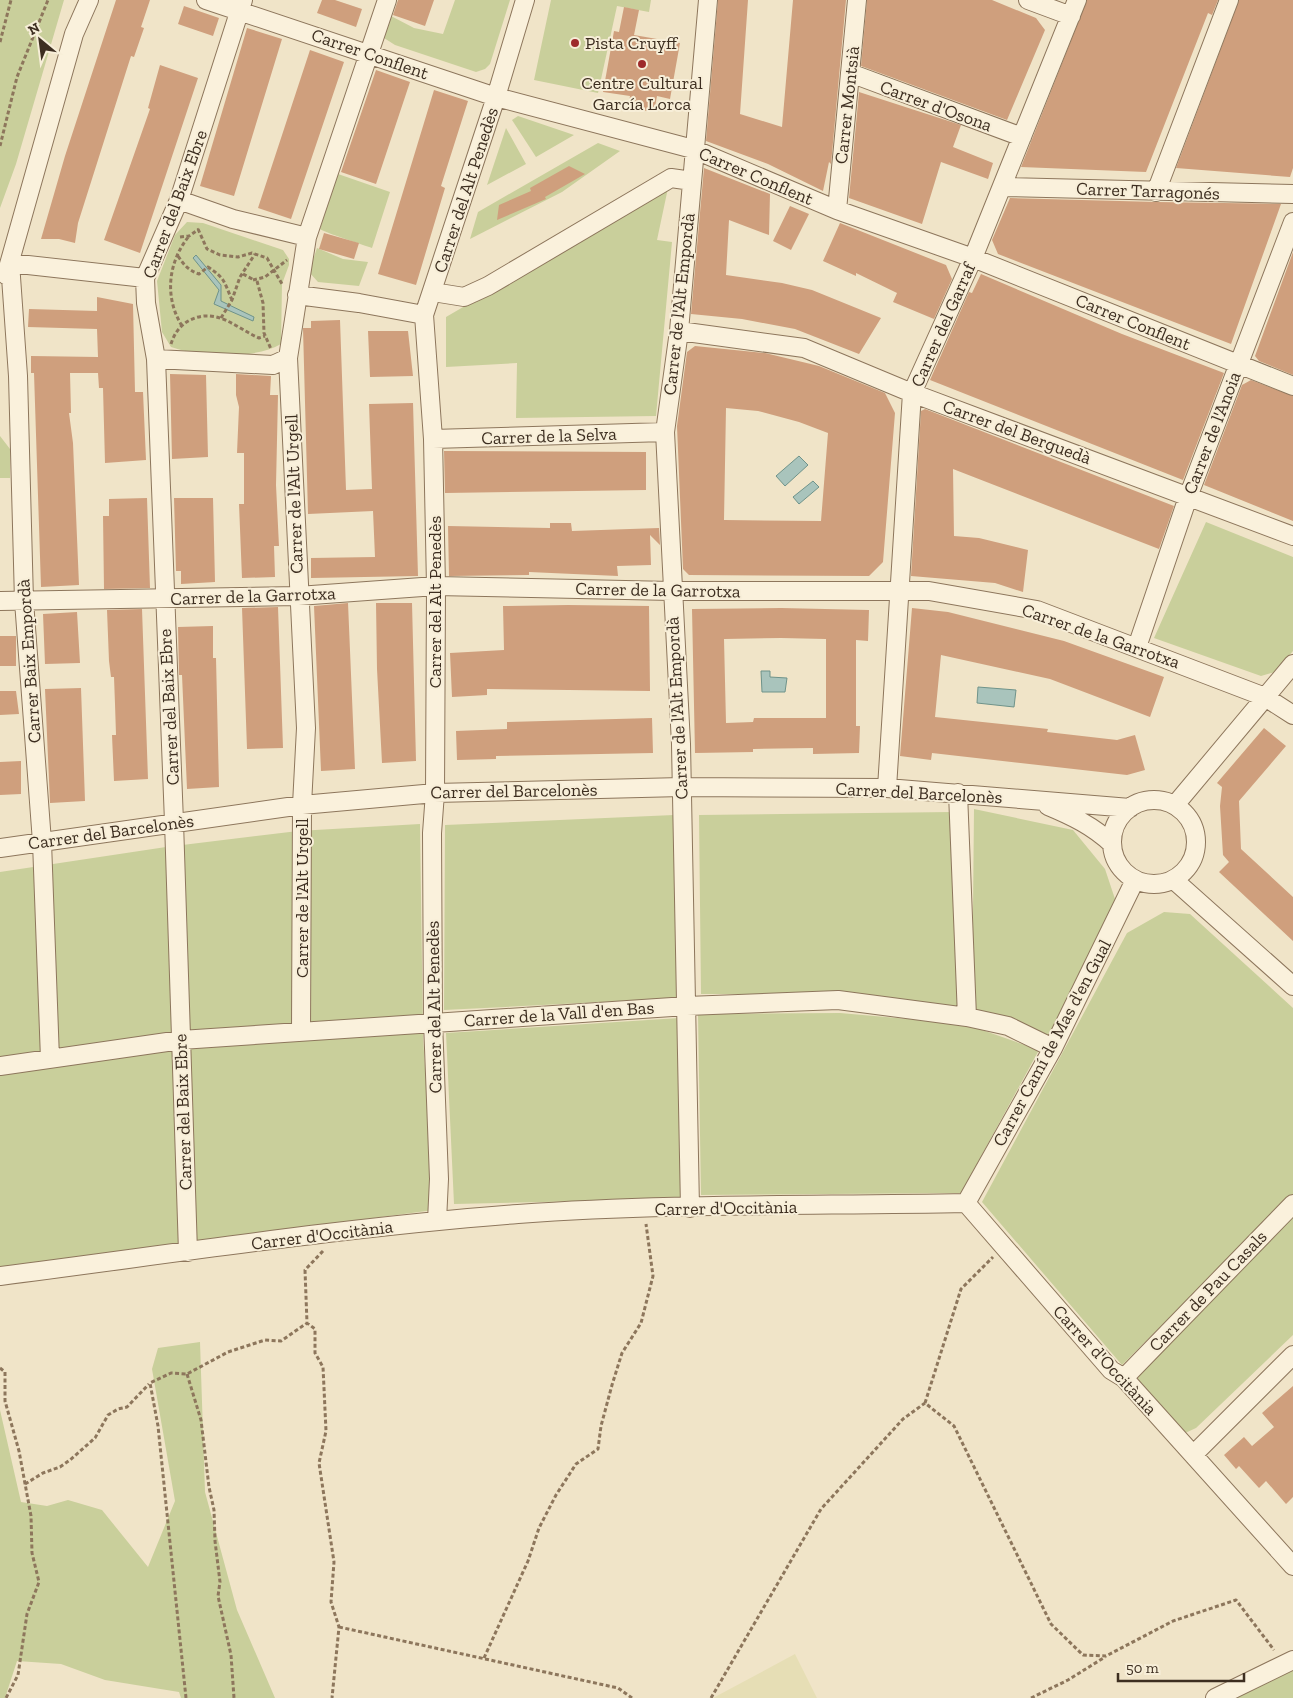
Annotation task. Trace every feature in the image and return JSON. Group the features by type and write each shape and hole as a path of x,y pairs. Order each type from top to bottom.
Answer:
{"street":[{"path":"0,294 74,34 89,0"},
{"name":"Carrer Conflent","path":"206,0 242,6 370,54 496,97 693,149 836,210 973,258 1293,386"},
{"name":"Carrer de l'Alt Urgell","path":"301,1032 302,805 306,728 298,596 288,358 307,238 387,0"},
{"name":"Carrer del Alt Penedès","path":"437,1221 439,1179 433,1022 432,833 435,792 436,586 433,439 424,315 496,97 525,0"},
{"name":"Carrer de l'Alt Empordà","path":"690,1208 682,788 665,432 678,331 708,0"},
{"name":"Carrer Montsià","path":"836,210 856,0"},
{"path":"1028,0 1074,8"},
{"path":"1156,192 1229,0"},
{"name":"Carrer del Baix Ebre","path":"188,1252 156,359 146,304 145,278 179,200 242,6"},
{"name":"Carrer del Garraf","path":"887,788 898,590 912,393 1003,187 1074,8"},
{"name":"Carrer d'Osona","path":"850,73 1022,137"},
{"path":"433,292 464,296 488,286 672,178 692,181"},
{"name":"Carrer Tarragonés","path":"1003,187 1293,194"},
{"path":"179,200 233,219 307,238"},
{"name":"Carrer de l'Anoia","path":"1137,647 1188,497 1238,365 1288,252 1293,222"},
{"path":"10,263 145,278"},
{"name":"Carrer Baix Empordà","path":"10,263 18,376 24,601 42,842 50,1059"},
{"path":"297,295 359,303 424,315"},
{"name":"Carrer del Berguedà","path":"678,331 804,348 912,393 1293,536"},
{"path":"156,359 273,365 288,358"},
{"name":"Carrer de la Selva","path":"433,439 665,432"},
{"name":"Carrer de la Garrotxa","path":"0,601 164,600 298,596 436,586 672,591 929,591 1037,610 1265,697 1293,715"},
{"path":"1175,805 1293,664"},
{"name":"Carrer del Barcelonès","path":"0,848 302,805 435,792 682,788 887,788 1130,808"},
{"path":"958,793 967,1017"},
{"name":"Carrer del Barcelonès","path":"1031,800 1070,815 1097,830 1112,844"},
{"path":"1152,800 1164,800 1175,805 1187,814 1194,828 1197,842 1194,857 1186,870 1174,880 1155,885 1135,880 1119,866 1112,844 1116,824 1130,808 1152,800"},
{"name":"Carrer Camí de Mas d'en Gual","path":"966,1203 1053,1048 1135,880"},
{"path":"1174,880 1293,986"},
{"name":"Carrer de la Vall d'en Bas","path":"0,1066 180,1040 687,1006 838,1000 967,1017 1008,1026 1053,1048"},
{"name":"Carrer d'Occitània","path":"0,1276 437,1221 521,1214 645,1209 966,1203 1111,1370 1124,1378 1293,1566"},
{"name":"Carrer de Pau Casals","path":"1124,1378 1293,1204"},
{"path":"1187,1449 1293,1355"},
{"path":"1215,1698 1289,1663"}],"path":[{"path":"0,42 11,0"},
{"path":"0,146 17,77 48,0"},
{"path":"175,236 184,238 189,236 203,223"},
{"path":"198,229 206,249 220,255 238,257 252,253 267,258 282,284"},
{"path":"182,326 176,316 170,290 170,276 189,236"},
{"path":"221,318 231,302 242,274 255,254"},
{"path":"178,256 185,267 193,272 199,274 208,268 224,279 231,302"},
{"path":"255,280 289,259"},
{"path":"242,274 255,280 263,304 262,316 265,336 271,350"},
{"path":"170,347 182,326 198,316 208,315 221,318 259,338 265,336"},
{"path":"484,1658 528,1561 539,1528 556,1495 576,1464 598,1449 601,1426 620,1361 641,1322 653,1276 645,1209"},
{"path":"711,1698 822,1509 903,1419 925,1402 961,1289 1004,1246"},
{"path":"307,1323 305,1270 321,1252 330,1249"},
{"path":"25,1484 70,1460 95,1438 108,1415 118,1409 127,1407 137,1399 150,1383 171,1373 187,1374 228,1352 265,1340 281,1341 307,1323"},
{"path":"307,1323 315,1329 315,1353 323,1367 326,1432 319,1463 334,1562 331,1602 339,1627 332,1698"},
{"path":"0,1368 5,1372 5,1400 19,1451 31,1516 32,1553 39,1582 27,1614 18,1675 6,1698"},
{"path":"187,1374 201,1420 208,1487 214,1510 215,1541 220,1582 219,1603 231,1655 234,1698"},
{"path":"150,1383 158,1426 186,1698"},
{"path":"0,1399 5,1400"},
{"path":"925,1402 954,1426 1051,1624 1083,1655 1106,1656"},
{"path":"1031,1698 1068,1680 1106,1656 1173,1621 1236,1600 1289,1663"},
{"path":"339,1627 618,1688 632,1698"}],"shaded area":[{"path":"795,1654 817,1698 713,1698"}],"green space":[{"path":"0,0 64,0 16,164 0,208"},
{"path":"455,0 510,0 490,64 485,69 476,72 395,45 384,38 391,16 414,28 443,34"},
{"name":"Pista Cruyff","path":"551,0 651,0 649,12 617,6 598,93 534,80"},
{"path":"518,116 574,135 536,157 512,120"},
{"path":"506,128 526,164 487,185"},
{"path":"598,143 620,151 562,192 470,239 478,212"},
{"path":"338,174 390,192 372,248 320,229"},
{"path":"668,188 657,240 672,242 656,416 516,418 517,363 446,367 446,317"},
{"path":"187,222 203,223 283,250 289,259 289,265 282,284 281,344 256,353 242,355 211,355 171,347 162,332 157,281 175,235"},
{"path":"317,248 343,259 368,262 359,286 318,282 309,272"},
{"path":"0,436 10,449 10,478 0,478"},
{"path":"1206,522 1293,557 1293,651 1275,672 1261,676 1154,638"},
{"path":"974,809 1073,830 1105,869 1115,899 1049,1037 972,1012"},
{"path":"952,812 959,1008 831,994 701,994 699,815"},
{"path":"674,815 680,998 444,1010 445,825"},
{"path":"420,824 423,1037 434,1210 0,1267 0,872 166,847 298,831"},
{"path":"1164,912 1190,914 1293,1008 1293,1194 1122,1365 982,1202 1127,933"},
{"path":"840,1013 965,1024 1039,1050 961,1193 701,1195 698,1014"},
{"path":"679,1018 681,1199 454,1204 446,1033"},
{"path":"1293,1216 1293,1335 1196,1428 1183,1434 1132,1380"},
{"path":"200,1342 205,1492 237,1610 275,1698 181,1698 179,1692 105,1680 61,1664 17,1661 5,1698 0,1698 0,1410 21,1502 47,1506 68,1500 102,1510 148,1567 175,1501 152,1369 158,1348"},
{"path":"1293,1669 1293,1698 1235,1698"}],"water":[{"path":"196,255 221,285 221,301 254,317 253,321 214,304 219,290 193,258"},
{"path":"799,456 808,465 785,486 776,476"},
{"path":"813,481 819,487 799,504 793,497"},
{"path":"761,671 770,671 770,677 787,678 785,692 762,692"},
{"path":"978,687 1016,690 1014,707 977,703"}],"building":[{"path":"116,0 150,0 141,27 144,28 134,57 131,56 78,223 75,243 59,239 41,239 65,156"},
{"path":"322,0 335,0 362,9 356,27 317,13"},
{"path":"398,0 434,0 425,26 393,15"},
{"path":"718,0 748,0 740,114 782,127 793,0 846,0 831,164 829,162 823,191 768,164 706,141"},
{"path":"867,0 992,0 1036,18 1045,30 1007,120 861,66"},
{"path":"1087,0 1218,0 1212,15 1208,13 1146,172 1021,167"},
{"path":"1239,0 1293,0 1293,168 1290,177 1176,168"},
{"path":"184,6 219,18 213,36 178,24"},
{"name":"Centre Cultural García Lorca","path":"624,7 639,10 634,35 680,43 670,99 657,96 654,112 628,108 630,96 603,92 614,31 619,32"},
{"path":"247,28 282,39 234,196 200,186"},
{"path":"310,50 344,62 291,219 258,208"},
{"path":"160,65 198,78 140,253 104,240 150,109 148,108"},
{"path":"376,70 410,82 376,184 341,172"},
{"path":"434,90 468,101 441,186 445,188 416,285 378,274"},
{"path":"859,92 961,125 953,147 993,163 988,179 941,162 922,224 849,198"},
{"path":"569,166 585,174 545,197 546,199 497,220 499,205 531,191 530,188"},
{"path":"704,168 770,194 769,235 729,220 726,275 782,283 812,290 881,318 859,354 795,329 742,319 691,314"},
{"path":"1010,198 1281,204 1231,344 998,254 992,240"},
{"path":"790,206 809,214 791,250 773,241"},
{"path":"840,223 946,265 952,279 934,319 893,302 897,293 856,273 856,276 823,261"},
{"path":"324,233 359,243 354,259 319,249"},
{"path":"1293,252 1293,375 1259,361 1255,356"},
{"path":"981,274 1122,334 1224,373 1183,480 930,380 969,292 972,293"},
{"path":"97,297 133,304 135,392 143,392 146,460 105,463 103,388 99,388 98,373 70,373 71,413 69,413 73,443 79,585 41,587 34,373 31,373 31,356 98,357 97,329 28,327 29,309 97,311"},
{"path":"340,320 346,490 372,489 369,404 413,403 418,576 311,578 311,558 375,557 373,511 308,514 303,328 311,328 311,321"},
{"path":"368,331 408,331 413,376 370,377"},
{"path":"695,346 765,353 819,366 885,393 895,413 883,562 869,576 689,575 683,569 677,426 687,352","holes":["726,408 758,411 799,422 828,433 821,521 724,520"]},
{"path":"170,374 206,375 208,457 172,459"},
{"path":"236,374 271,376 270,395 278,395 276,485 279,546 274,546 275,577 242,578 239,504 244,504 244,453 237,453 239,407 236,395"},
{"path":"1251,380 1293,396 1293,521 1204,485 1242,385"},
{"path":"925,409 1174,506 1159,549 953,469 954,536 979,538 1028,550 1023,592 995,583 911,576 921,411"},
{"path":"444,451 646,452 646,490 445,493"},
{"path":"147,498 150,588 104,589 103,516 109,516 109,499"},
{"path":"174,498 213,498 215,582 181,584 181,571 176,571"},
{"path":"550,523 571,523 572,531 659,528 660,545 650,535 651,565 617,566 618,576 529,572 529,575 449,576 448,526 550,528"},
{"path":"348,603 355,769 321,771 314,606"},
{"path":"376,603 412,603 416,761 382,763"},
{"path":"503,606 649,606 650,691 487,689 487,695 452,697 450,653 504,650"},
{"path":"278,607 283,748 247,749 242,608"},
{"path":"781,608 869,610 868,641 856,640 856,726 860,726 859,753 813,754 813,748 753,749 753,752 695,753 692,609","holes":["724,639 826,639 826,718 754,718 753,722 726,723"]},
{"path":"912,608 948,612 1064,641 1164,677 1150,717 1050,679 941,655 935,717 1048,729 1047,732 1117,740 1135,735 1145,770 1127,775 932,753 931,760 900,756"},
{"path":"142,609 148,779 114,781 112,735 116,735 114,677 111,677 109,661 107,610"},
{"path":"77,612 80,663 45,664 43,614"},
{"path":"213,626 213,658 216,658 219,787 187,789 182,675 179,675 178,627"},
{"path":"0,636 16,636 16,666 0,666"},
{"path":"81,688 85,801 50,803 45,689"},
{"path":"0,691 16,691 19,714 0,715"},
{"path":"652,718 653,753 496,756 496,759 457,760 456,731 507,729 507,722"},
{"path":"1264,728 1286,746 1239,801 1241,849 1293,897 1293,941 1219,872 1229,862 1223,855 1220,806 1222,787 1217,783"},
{"path":"21,761 21,794 0,795 0,762"},
{"path":"1293,1386 1293,1497 1286,1504 1266,1481 1259,1488 1239,1466 1236,1469 1224,1455 1244,1437 1252,1446 1274,1427 1262,1413"}],"place":[{"name":"Pista Cruyff","path":"575,43"},
{"name":"Centre Cultural García Lorca","path":"642,64"}]}
